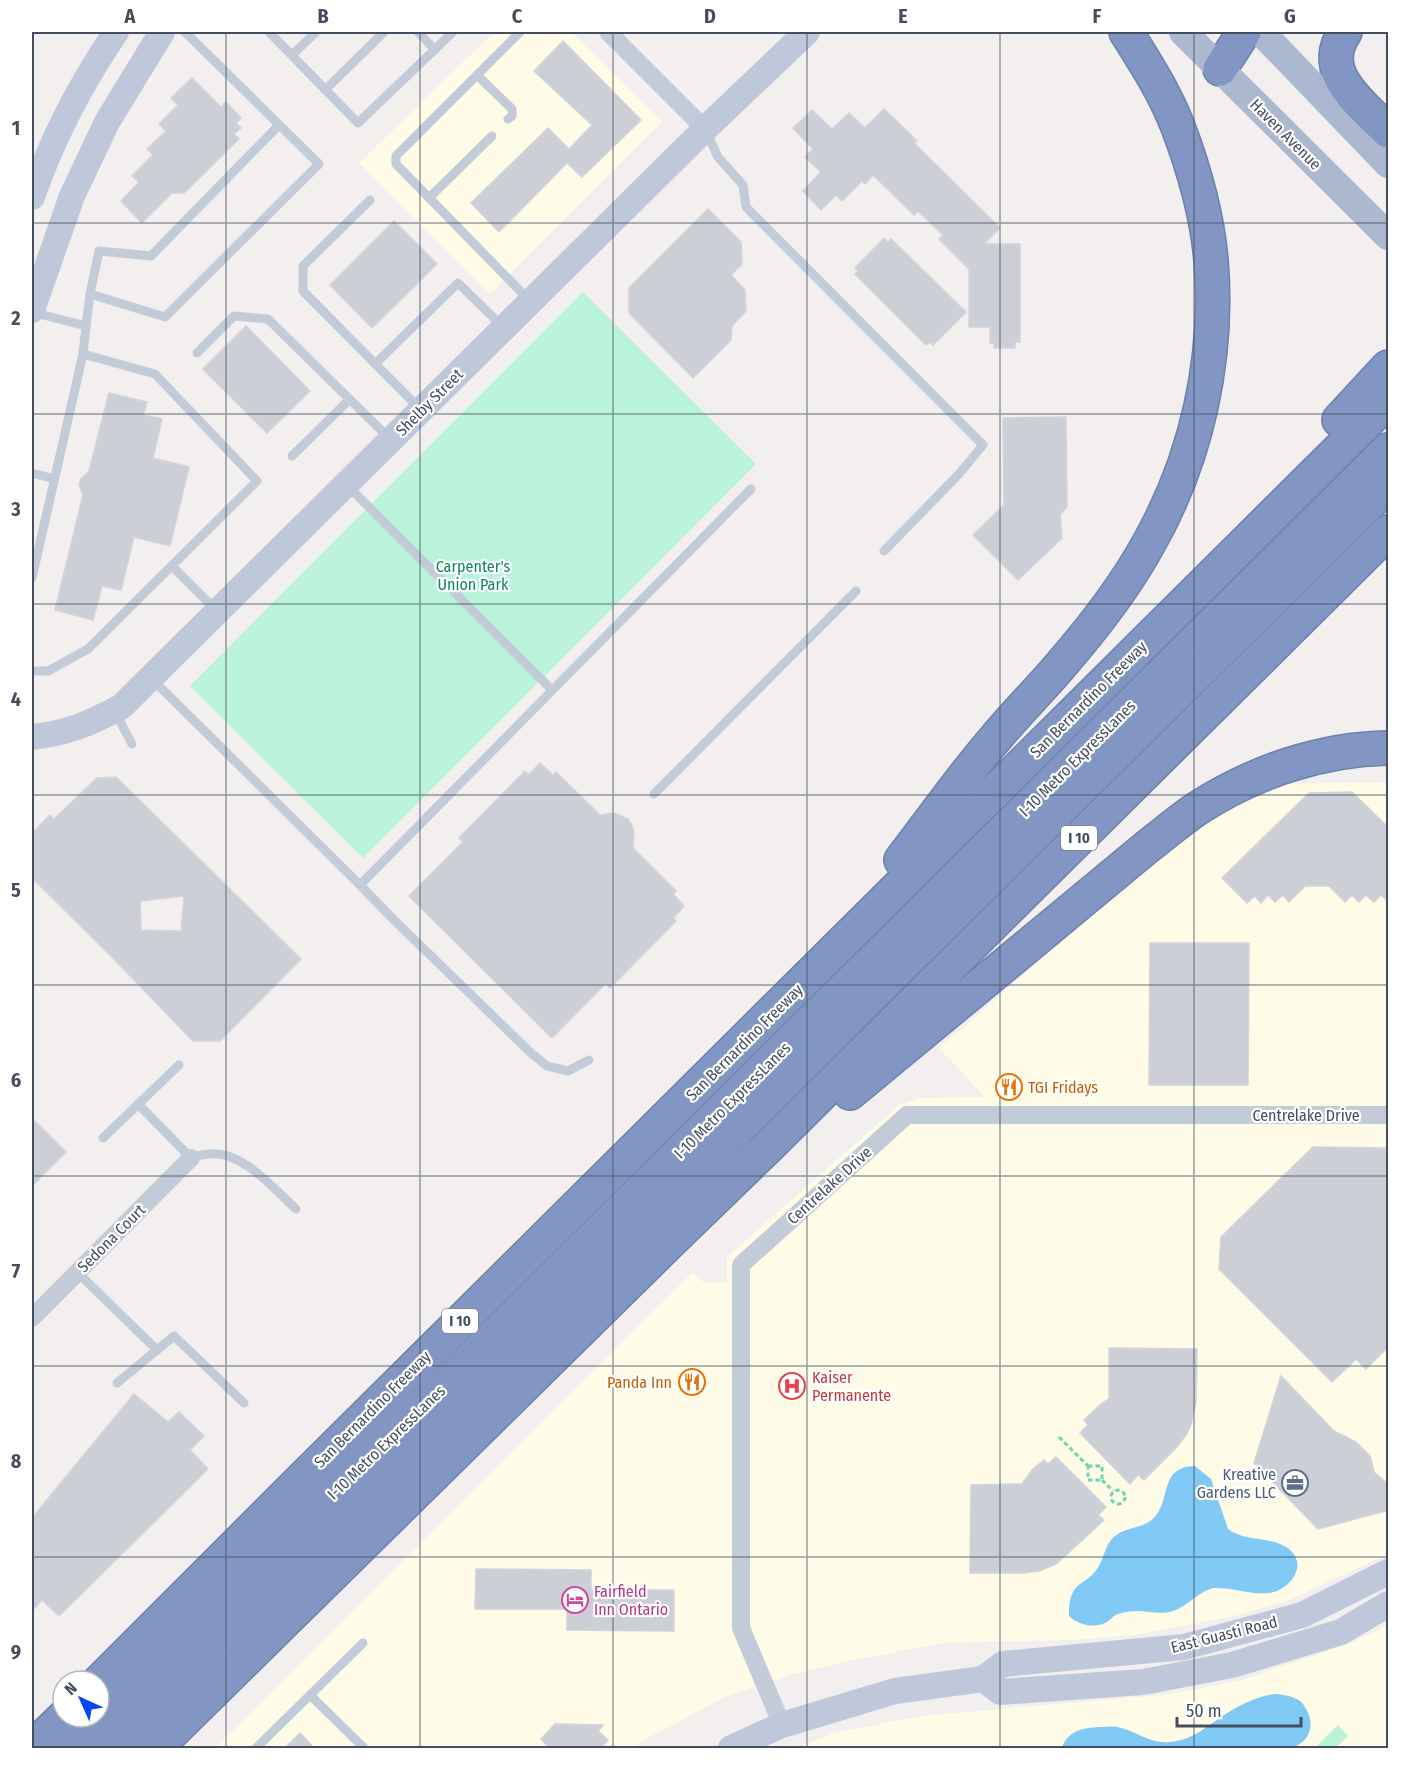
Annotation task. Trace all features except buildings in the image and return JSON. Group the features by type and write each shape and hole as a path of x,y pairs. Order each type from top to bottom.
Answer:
{"highway":[{"path":"824,962 993,740 1059,667 1103,612 1149,543 1176,489 1190,448 1204,391 1211,323 1211,261 1207,231 1201,202 1178,126 1152,73 1126,32"},
{"path":"1220,69 1244,32"},
{"path":"1345,32 1336,54 1338,73 1353,95 1389,131"},
{"path":"1288,501 1321,440 1389,367"},
{"path":"1309,529 1389,402"},
{"name":"San Bernardino Freeway","path":"111,1671 328,1452 1389,402"},
{"name":"I-10 Metro ExpressLanes","path":"74,1749 1389,450"},
{"name":"I-10 Metro ExpressLanes","path":"117,1749 867,1000 1389,485"},
{"name":"I 10","path":"156,1749 1389,532"},
{"path":"770,1145 850,1093 1138,854 1197,809 1252,779 1306,759 1342,752 1389,748"},
{"path":"32,1749 52,1729"}],"main road":[{"path":"32,197 55,140 82,88 116,32"},
{"path":"32,311 77,185 107,122 162,32"},
{"name":"Shelby Street","path":"32,737 56,734 87,724 121,707 705,129 807,32"},
{"name":"Haven Avenue","path":"1183,32 1389,236"},
{"path":"1261,32 1389,164"},
{"name":"East Guasti Road","path":"731,1749 782,1725 895,1691 983,1679 1003,1664 1184,1647 1302,1615 1389,1572"},
{"name":"East Guasti Road","path":"983,1679 1000,1692 1143,1682 1232,1665 1341,1632 1389,1604"}],"street":[{"path":"608,32 705,129"},
{"name":"Centrelake Drive","path":"782,1725 741,1628 741,1265 907,1115 1389,1115"},
{"name":"Sedona Court","path":"32,1318 190,1158"}],"lane":[{"path":"90,294 165,316 319,164 185,32"},
{"path":"269,32 358,123 453,32"},
{"path":"292,55 316,32"},
{"path":"326,90 384,32"},
{"path":"418,32 435,50"},
{"path":"520,32 396,156 396,164 530,302"},
{"path":"477,75 512,109 512,116 508,119"},
{"path":"32,578 83,354 90,294 99,252 151,256 279,124"},
{"path":"705,129 718,157 743,185 746,207 983,445 959,474 884,551"},
{"path":"429,198 492,136"},
{"path":"370,200 303,266 303,291 421,410"},
{"path":"375,364 458,283 504,328"},
{"path":"32,311 86,326"},
{"path":"197,353 234,316 268,320 391,440"},
{"path":"32,671 48,671 88,649 257,481 155,374 83,354"},
{"path":"292,456 349,400"},
{"path":"32,472 54,478"},
{"path":"346,484 552,690"},
{"path":"360,885 751,489"},
{"path":"172,566 217,611"},
{"path":"654,794 856,591"},
{"path":"150,678 393,920 531,1053 547,1066 568,1071 589,1060"},
{"path":"114,710 132,744"},
{"path":"103,1138 179,1065"},
{"path":"138,1104 190,1158 212,1153 249,1165 296,1209"},
{"path":"77,1272 157,1350"},
{"path":"117,1383 174,1336 244,1403"},
{"path":"256,1749 363,1643"},
{"path":"310,1695 364,1749"}],"path":[{"path":"1059,1437 1088,1466 1088,1480 1102,1480 1114,1492"},
{"path":"1088,1466 1102,1466 1102,1480"},
{"path":"1119,1490 1123,1492 1125,1498 1123,1502 1114,1502 1112,1498 1114,1492 1119,1490"}],"shaded area":[{"path":"494,32 571,32 662,122 490,294 359,163"},
{"path":"1388,782 1388,1554 1287,1601 1231,1617 1133,1635 1071,1640 943,1643 790,1675 727,1696 646,1739 634,1748 215,1748 693,1272 703,1282 727,1283 727,1257 899,1105 921,1098 985,1097 939,1048 1187,833 1274,784"},
{"path":"1388,1625 1388,1748 796,1748 834,1733 920,1716 1172,1694 1242,1680 1351,1643"}],"green space":[{"name":"Carpenter's Union Park","path":"583,292 756,464 363,858 190,686"},
{"path":"1338,1725 1348,1736 1335,1748 1315,1748"}],"water":[{"path":"1195,1466 1211,1479 1228,1529 1242,1536 1272,1541 1293,1553 1297,1560 1297,1567 1291,1581 1285,1587 1269,1593 1213,1588 1173,1611 1164,1613 1125,1612 1097,1625 1082,1624 1069,1616 1070,1603 1075,1589 1095,1572 1112,1539 1119,1533 1153,1519 1159,1512 1170,1478 1183,1468"},
{"path":"1276,1694 1300,1701 1310,1719 1310,1730 1306,1739 1292,1748 1062,1748 1064,1742 1073,1733 1097,1727 1124,1729 1155,1741 1177,1741 1197,1733 1247,1702"}],"place":[{"name":"TGI Fridays","path":"1009,1087"},
{"name":"Panda Inn","path":"692,1382"},
{"name":"Kaiser Permanente","path":"792,1386"},
{"name":"Kreative Gardens LLC","path":"1295,1483"},
{"name":"Fairfield Inn Ontario","path":"575,1600"}]}
